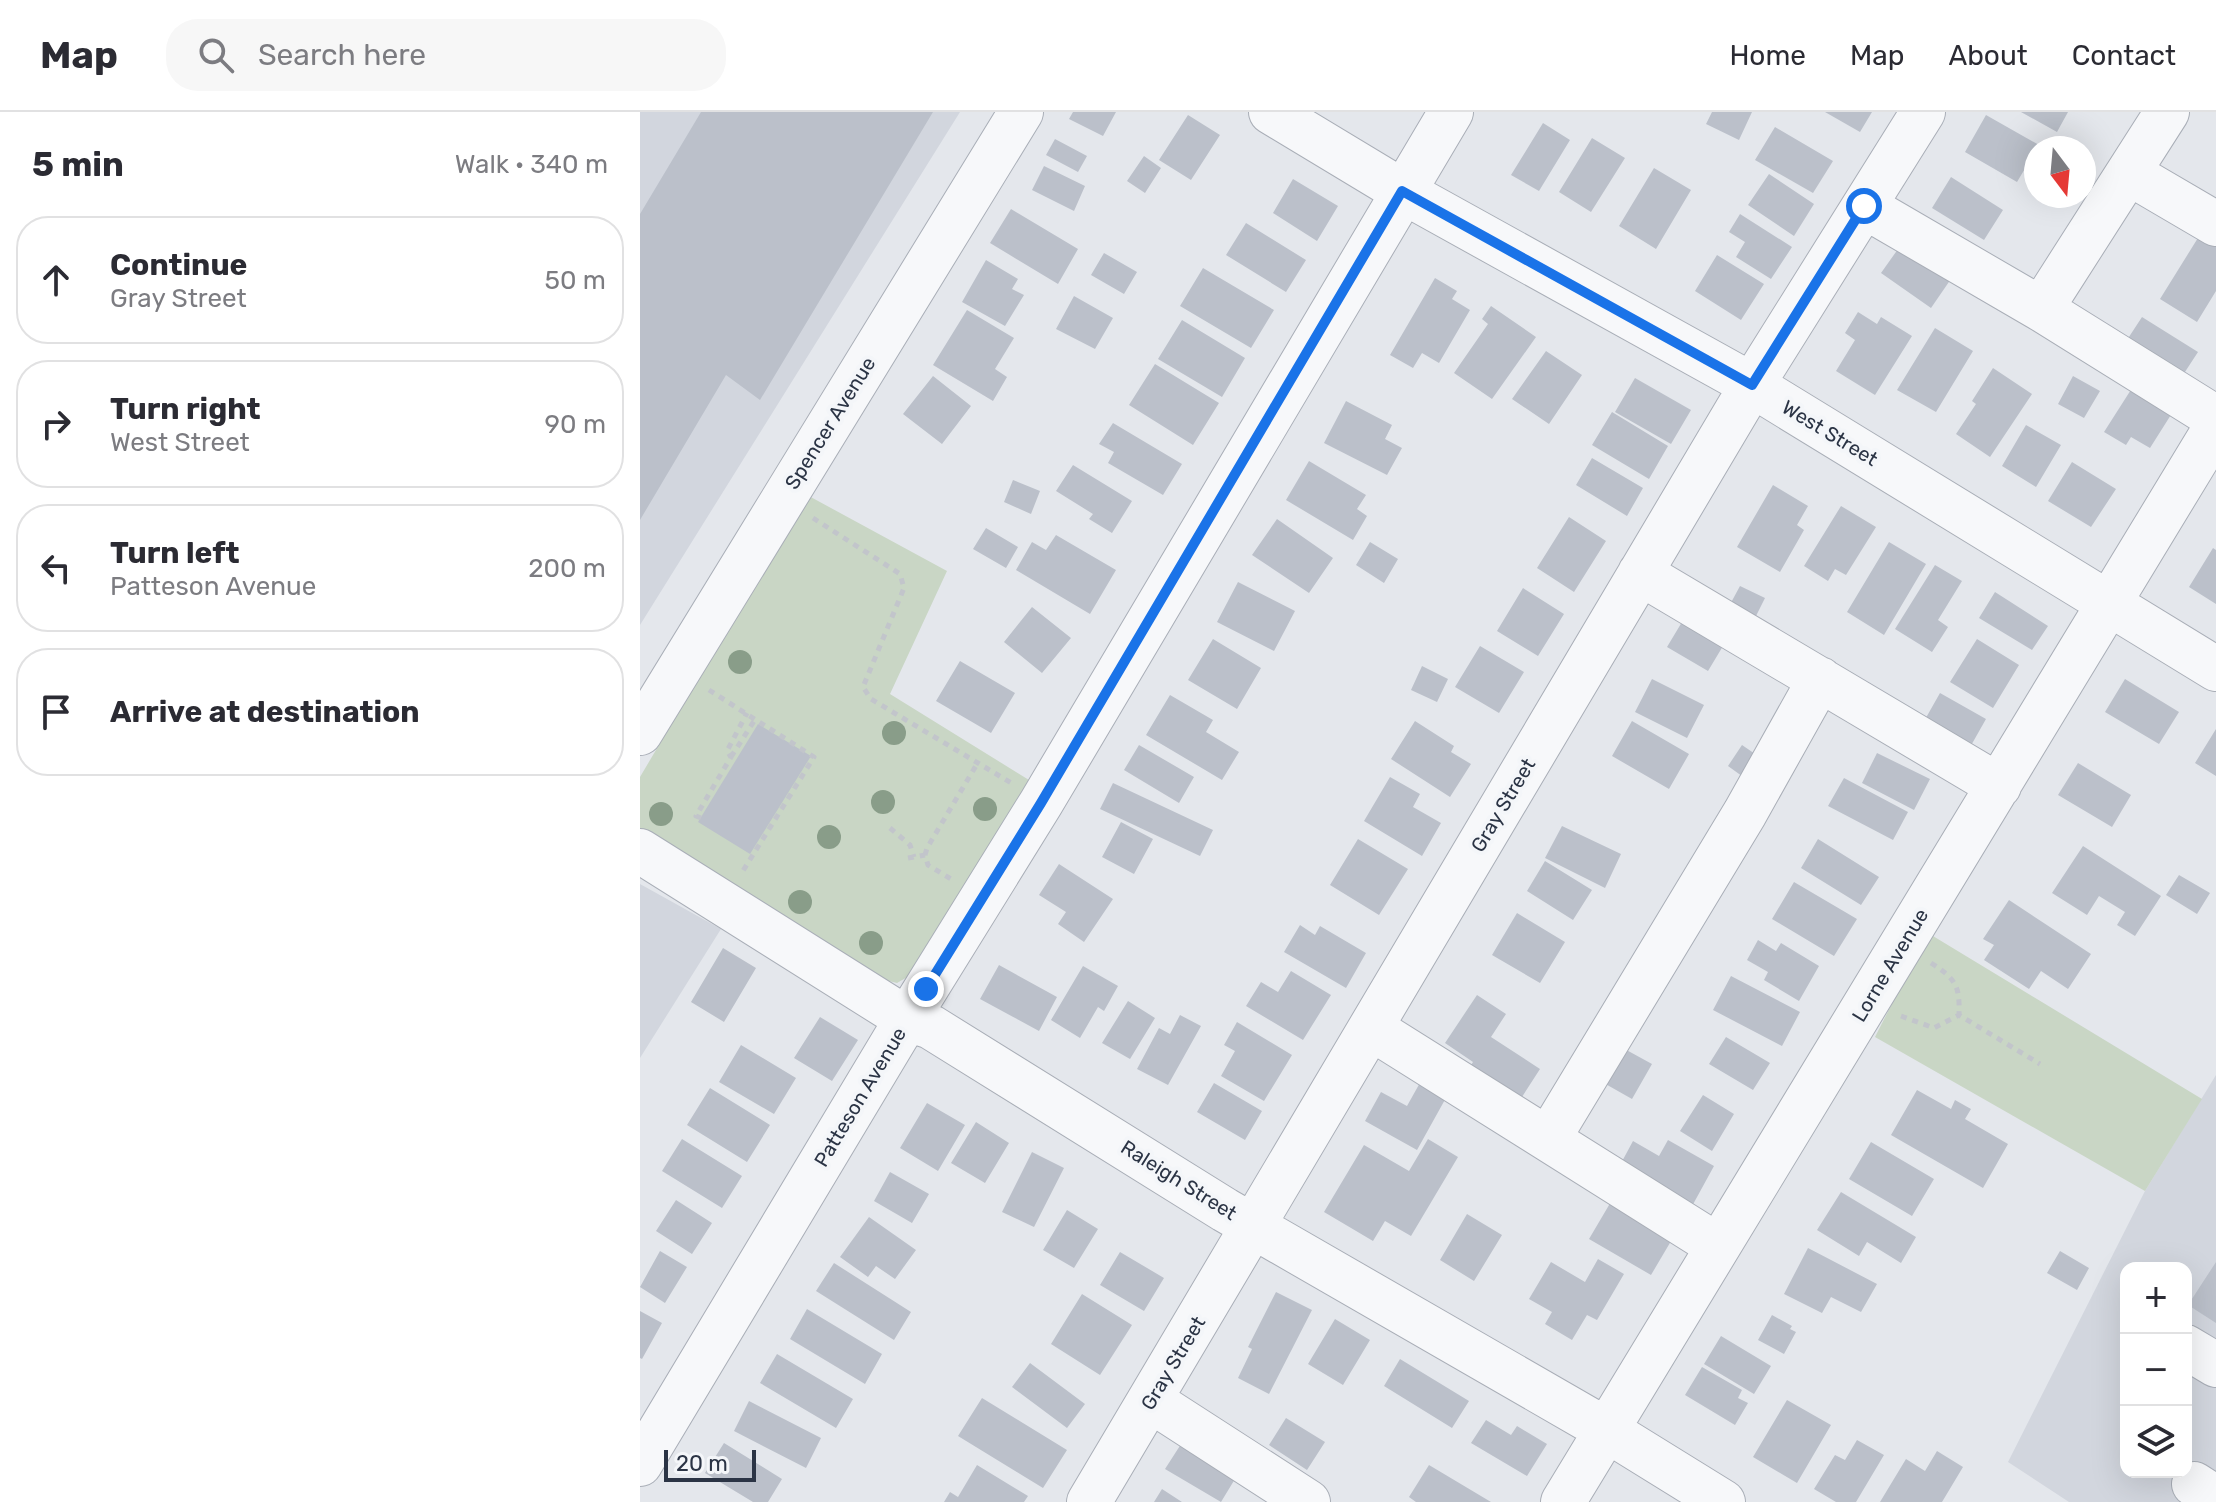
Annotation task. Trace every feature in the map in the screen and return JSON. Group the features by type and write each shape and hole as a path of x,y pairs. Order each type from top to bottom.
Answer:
{"street":[{"name":"Spencer Avenue","path":"640,733 1021,112"},
{"name":"West Street","path":"1271,112 1402,191 1752,385 2216,669"},
{"name":"Patteson Avenue","path":"640,1464 907,1019 1041,803 1451,112"},
{"name":"Gray Street","path":"1089,1502 1752,385 1923,112"},
{"path":"2041,309 2167,112"},
{"path":"2129,173 2216,224"},
{"path":"1864,206 2041,309 2216,418"},
{"name":"Lorne Avenue","path":"1563,1502 2216,427"},
{"path":"1640,573 1999,786"},
{"path":"1548,1139 1745,813 1820,679"},
{"name":"Raleigh Street","path":"640,851 907,1019 931,1027 1251,1225 1605,1429 1723,1502"},
{"path":"1371,1028 1718,1246"},
{"path":"2192,1351 2216,1365"},
{"path":"1150,1400 1308,1502"}],"path":[{"path":"802,511 900,574 904,588 863,687 871,699 1021,788"},
{"path":"698,683 814,757 739,876"},
{"path":"731,757 727,751 747,713"},
{"path":"701,818 696,816 756,718"},
{"path":"962,886 928,865 925,855 977,764"},
{"path":"890,828 910,845 911,857 925,855"},
{"path":"1930,962 1950,975 1960,993 1959,1015"},
{"path":"1897,1015 1934,1028 1959,1015"},
{"path":"1959,1015 2040,1064"}],"shaded area":[{"path":"640,112 960,112 640,625"},
{"path":"640,884 721,929 640,1058"},
{"path":"2216,1075 2216,1502 2069,1502 2008,1462 2145,1191"}],"green space":[{"path":"807,495 947,571 890,694 1029,780 909,976 897,983 885,980 640,836 640,777"},
{"path":"1928,933 2202,1099 2145,1191 1875,1037"}],"building":[{"path":"701,112 933,112 760,400 726,375 640,520 640,214"},
{"path":"1073,112 1116,112 1103,136 1069,119"},
{"path":"1712,112 1752,112 1739,140 1706,124"},
{"path":"1825,112 1872,112 1860,132"},
{"path":"2021,112 2068,112 2057,132"},
{"path":"1188,115 1220,135 1191,180 1159,160"},
{"path":"1986,115 2024,137 2024,170 2017,182 1965,152"},
{"path":"1543,123 1570,140 1539,191 1511,175"},
{"path":"1775,127 1833,161 1813,193 1755,160"},
{"path":"1592,138 1625,158 1591,212 1559,192"},
{"path":"1055,139 1087,156 1078,172 1046,155"},
{"path":"1144,156 1161,168 1145,193 1127,181"},
{"path":"1044,166 1085,186 1074,211 1032,190"},
{"path":"1654,168 1691,190 1656,249 1619,226"},
{"path":"1769,174 1814,204 1794,236 1748,205"},
{"path":"1951,177 2003,210 1984,240 1932,208"},
{"path":"1293,179 1338,206 1317,241 1273,213"},
{"path":"1011,209 1078,249 1058,284 990,243"},
{"path":"1740,214 1792,247 1771,279 1736,257 1745,242 1729,232"},
{"path":"1246,223 1306,260 1286,292 1226,255"},
{"path":"2206,225 2216,231 2216,291 2197,322 2160,299"},
{"path":"1903,242 1953,276 1931,308 1881,273"},
{"path":"1104,253 1137,272 1124,294 1091,275"},
{"path":"1717,255 1764,284 1741,320 1695,291"},
{"path":"986,260 1018,279 1012,289 1024,295 1005,326 962,302"},
{"path":"1203,268 1274,310 1251,348 1180,306"},
{"path":"1435,278 1457,291 1452,299 1470,310 1439,363 1422,353 1413,368 1390,355"},
{"path":"1074,296 1113,318 1095,349 1056,329"},
{"path":"1491,306 1536,337 1492,399 1454,373 1488,324 1482,319"},
{"path":"967,310 1014,338 995,369 1007,377 993,401 933,365"},
{"path":"1858,312 1877,324 1881,317 1912,336 1875,395 1836,371 1855,340 1845,333"},
{"path":"2142,317 2198,352 2181,378 2125,343"},
{"path":"1182,320 1245,358 1222,397 1158,359"},
{"path":"1935,328 1973,351 1936,412 1897,390"},
{"path":"1546,351 1582,375 1549,424 1512,399"},
{"path":"1155,364 1219,403 1193,445 1129,405"},
{"path":"1993,368 2032,394 1990,457 1956,434 1976,404 1972,401"},
{"path":"933,376 971,406 942,444 903,414"},
{"path":"2073,376 2100,391 2084,418 2058,404"},
{"path":"1635,378 1691,410 1671,444 1615,412"},
{"path":"2134,385 2174,410 2150,448 2131,437 2126,445 2104,432"},
{"path":"1346,401 1392,425 1385,439 1402,448 1387,475 1324,443"},
{"path":"1612,412 1668,446 1649,479 1592,445"},
{"path":"1113,423 1182,464 1163,495 1108,463 1114,452 1099,444"},
{"path":"2026,425 2061,445 2036,487 2002,466"},
{"path":"1592,458 1643,488 1627,516 1576,485"},
{"path":"1309,461 1366,495 1357,509 1367,516 1353,540 1286,500"},
{"path":"2072,462 2116,489 2091,527 2048,501"},
{"path":"1073,465 1132,501 1112,533 1089,519 1093,514 1056,491"},
{"path":"1013,480 1040,491 1031,514 1004,502"},
{"path":"1773,485 1808,506 1797,525 1804,530 1780,572 1737,547"},
{"path":"1841,506 1876,527 1846,575 1835,569 1828,581 1804,566"},
{"path":"1569,517 1606,541 1574,592 1537,568"},
{"path":"1277,519 1333,558 1309,593 1252,555"},
{"path":"986,528 1018,547 1006,568 973,549"},
{"path":"1056,535 1116,570 1090,614 1016,570 1032,542 1046,550"},
{"path":"1370,542 1398,559 1384,583 1356,565"},
{"path":"1889,542 1926,564 1884,635 1847,612"},
{"path":"2213,548 2216,550 2216,604 2189,587"},
{"path":"1935,565 1962,581 1938,620 1948,627 1932,652 1895,629"},
{"path":"1238,582 1295,611 1274,651 1217,622"},
{"path":"1740,586 1765,598 1753,622 1727,610"},
{"path":"1523,588 1564,614 1538,656 1497,631"},
{"path":"1995,592 2048,626 2032,650 1979,618"},
{"path":"1032,607 1071,638 1042,673 1004,642"},
{"path":"1685,617 1726,641 1708,671 1667,647"},
{"path":"1213,639 1261,668 1237,709 1188,680"},
{"path":"1977,639 2019,665 1993,708 1950,682"},
{"path":"1480,646 1524,672 1499,713 1455,687"},
{"path":"960,661 1015,693 991,733 936,701"},
{"path":"1422,666 1448,679 1437,702 1411,690"},
{"path":"1652,679 1704,705 1687,738 1635,712"},
{"path":"2125,679 2179,712 2159,744 2105,712"},
{"path":"1940,693 1986,719 1969,749 1923,723"},
{"path":"1170,695 1213,720 1206,732 1239,752 1222,780 1146,735"},
{"path":"1415,721 1454,746 1451,752 1471,764 1450,797 1391,759"},
{"path":"1632,721 1689,754 1669,789 1612,756"},
{"path":"758,724 811,756 750,854 698,822"},
{"path":"2216,729 2216,776 2195,763"},
{"path":"1139,745 1194,777 1179,803 1124,770"},
{"path":"1742,745 1761,758 1746,779 1728,766"},
{"path":"1877,753 1930,779 1914,810 1862,783"},
{"path":"2078,763 2131,795 2112,827 2058,795"},
{"path":"1390,777 1420,794 1413,807 1441,823 1422,856 1364,821"},
{"path":"1844,778 1908,812 1893,840 1828,806"},
{"path":"1113,783 1213,830 1200,856 1100,809"},
{"path":"1121,822 1153,839 1134,874 1102,857"},
{"path":"1562,826 1621,854 1605,888 1545,858"},
{"path":"1358,839 1408,869 1379,915 1330,885"},
{"path":"1818,839 1879,877 1861,905 1801,868"},
{"path":"2083,846 2161,896 2135,936 2117,925 2125,912 2099,896 2087,915 2052,893"},
{"path":"1545,861 1592,890 1573,920 1527,891"},
{"path":"1059,864 1113,899 1084,942 1058,924 1066,912 1039,895"},
{"path":"2179,875 2210,893 2197,914 2166,895"},
{"path":"1794,882 1857,919 1834,956 1772,919"},
{"path":"2009,900 2091,954 2068,989 2041,971 2029,989 1984,960 1994,945 1983,939"},
{"path":"1517,913 1565,942 1540,983 1492,955"},
{"path":"1300,925 1315,935 1320,926 1366,953 1346,988 1284,952"},
{"path":"1758,940 1776,951 1781,943 1819,966 1799,1001 1764,980 1768,972 1747,960"},
{"path":"723,948 756,968 724,1022 691,1002"},
{"path":"999,965 1057,997 1039,1031 980,999"},
{"path":"1083,966 1118,986 1104,1011 1098,1007 1080,1038 1051,1020"},
{"path":"1291,971 1331,995 1303,1040 1246,1006 1261,982 1278,992"},
{"path":"1731,976 1800,1012 1782,1046 1713,1010"},
{"path":"1477,995 1506,1014 1491,1037 1540,1069 1520,1100 1470,1067 1473,1062 1445,1043"},
{"path":"1128,1001 1155,1018 1130,1059 1102,1043"},
{"path":"1180,1015 1201,1026 1168,1085 1137,1069 1159,1028 1170,1034"},
{"path":"820,1017 858,1040 832,1081 794,1058"},
{"path":"1237,1022 1292,1055 1264,1101 1221,1076 1235,1051 1224,1045"},
{"path":"1726,1037 1770,1063 1753,1090 1709,1064"},
{"path":"741,1045 796,1078 774,1114 719,1082"},
{"path":"1621,1047 1652,1064 1632,1099 1602,1082"},
{"path":"1426,1072 1452,1087 1417,1150 1365,1121 1381,1092 1407,1106"},
{"path":"1214,1083 1262,1111 1245,1140 1197,1112"},
{"path":"710,1088 770,1125 747,1162 687,1125"},
{"path":"1917,1090 1951,1109 1955,1100 1971,1109 1965,1119 2008,1144 1983,1188 1891,1135"},
{"path":"1703,1095 1734,1114 1712,1151 1680,1131"},
{"path":"927,1103 965,1125 938,1171 900,1148"},
{"path":"976,1122 1009,1143 985,1183 951,1163"},
{"path":"682,1139 742,1176 722,1208 662,1171"},
{"path":"1428,1139 1458,1157 1411,1236 1385,1221 1373,1241 1324,1212 1364,1145 1409,1171"},
{"path":"1668,1140 1714,1166 1691,1208 1619,1167 1633,1141 1659,1156"},
{"path":"1871,1142 1934,1179 1912,1216 1849,1179"},
{"path":"1032,1152 1064,1168 1034,1227 1002,1212"},
{"path":"890,1172 929,1194 912,1223 874,1201"},
{"path":"1841,1192 1916,1237 1901,1263 1867,1242 1859,1256 1817,1230"},
{"path":"676,1200 712,1223 692,1254 656,1231"},
{"path":"1612,1200 1674,1236 1651,1275 1589,1239"},
{"path":"1067,1210 1098,1229 1074,1268 1043,1250"},
{"path":"1467,1214 1502,1235 1474,1281 1440,1260"},
{"path":"869,1217 916,1250 895,1279 876,1266 868,1277 840,1257"},
{"path":"1808,1248 1877,1284 1861,1312 1831,1297 1822,1313 1784,1294"},
{"path":"660,1251 687,1267 665,1303 640,1287"},
{"path":"2060,1251 2089,1268 2077,1290 2047,1273"},
{"path":"1120,1252 1164,1278 1144,1311 1100,1285"},
{"path":"1598,1259 1624,1274 1597,1320 1587,1315 1572,1340 1545,1324 1552,1312 1529,1299 1551,1262 1585,1282"},
{"path":"2216,1262 2216,1323 2192,1308 2192,1299"},
{"path":"834,1263 911,1312 894,1340 816,1291"},
{"path":"1276,1292 1312,1310 1269,1394 1238,1378 1252,1349 1248,1347"},
{"path":"1082,1294 1132,1325 1100,1375 1051,1344"},
{"path":"807,1309 882,1354 865,1384 790,1339"},
{"path":"640,1311 662,1323 642,1359 640,1358"},
{"path":"1772,1315 1792,1326 1790,1329 1796,1332 1784,1354 1758,1340"},
{"path":"1335,1319 1370,1340 1343,1385 1308,1364"},
{"path":"1721,1336 1771,1366 1754,1394 1704,1364"},
{"path":"777,1354 853,1399 836,1428 760,1383"},
{"path":"1400,1359 1469,1401 1452,1428 1384,1386"},
{"path":"1030,1363 1085,1404 1067,1428 1012,1387"},
{"path":"1702,1367 1742,1390 1738,1398 1748,1403 1735,1425 1685,1395"},
{"path":"982,1398 1067,1450 1043,1488 958,1436"},
{"path":"1787,1400 1831,1425 1797,1483 1753,1457"},
{"path":"749,1401 821,1438 806,1468 734,1431"},
{"path":"1286,1418 1325,1442 1307,1470 1269,1445"},
{"path":"1486,1420 1511,1435 1517,1426 1547,1444 1527,1476 1471,1443"},
{"path":"1857,1440 1884,1455 1856,1502 1836,1502 1814,1489 1835,1455 1845,1460"},
{"path":"1183,1441 1238,1474 1221,1502 1165,1469"},
{"path":"724,1443 782,1479 768,1502 753,1502 705,1473"},
{"path":"1937,1451 1963,1467 1942,1502 1880,1502 1906,1459 1925,1471"},
{"path":"977,1465 1028,1496 1024,1502 944,1502 950,1492 958,1497"},
{"path":"1429,1465 1491,1502 1416,1502 1409,1497"},
{"path":"1162,1489 1182,1502 1154,1502"}],"route":[{"path":"926,989 1041,803 1402,191 1752,385 1864,206"}]}
